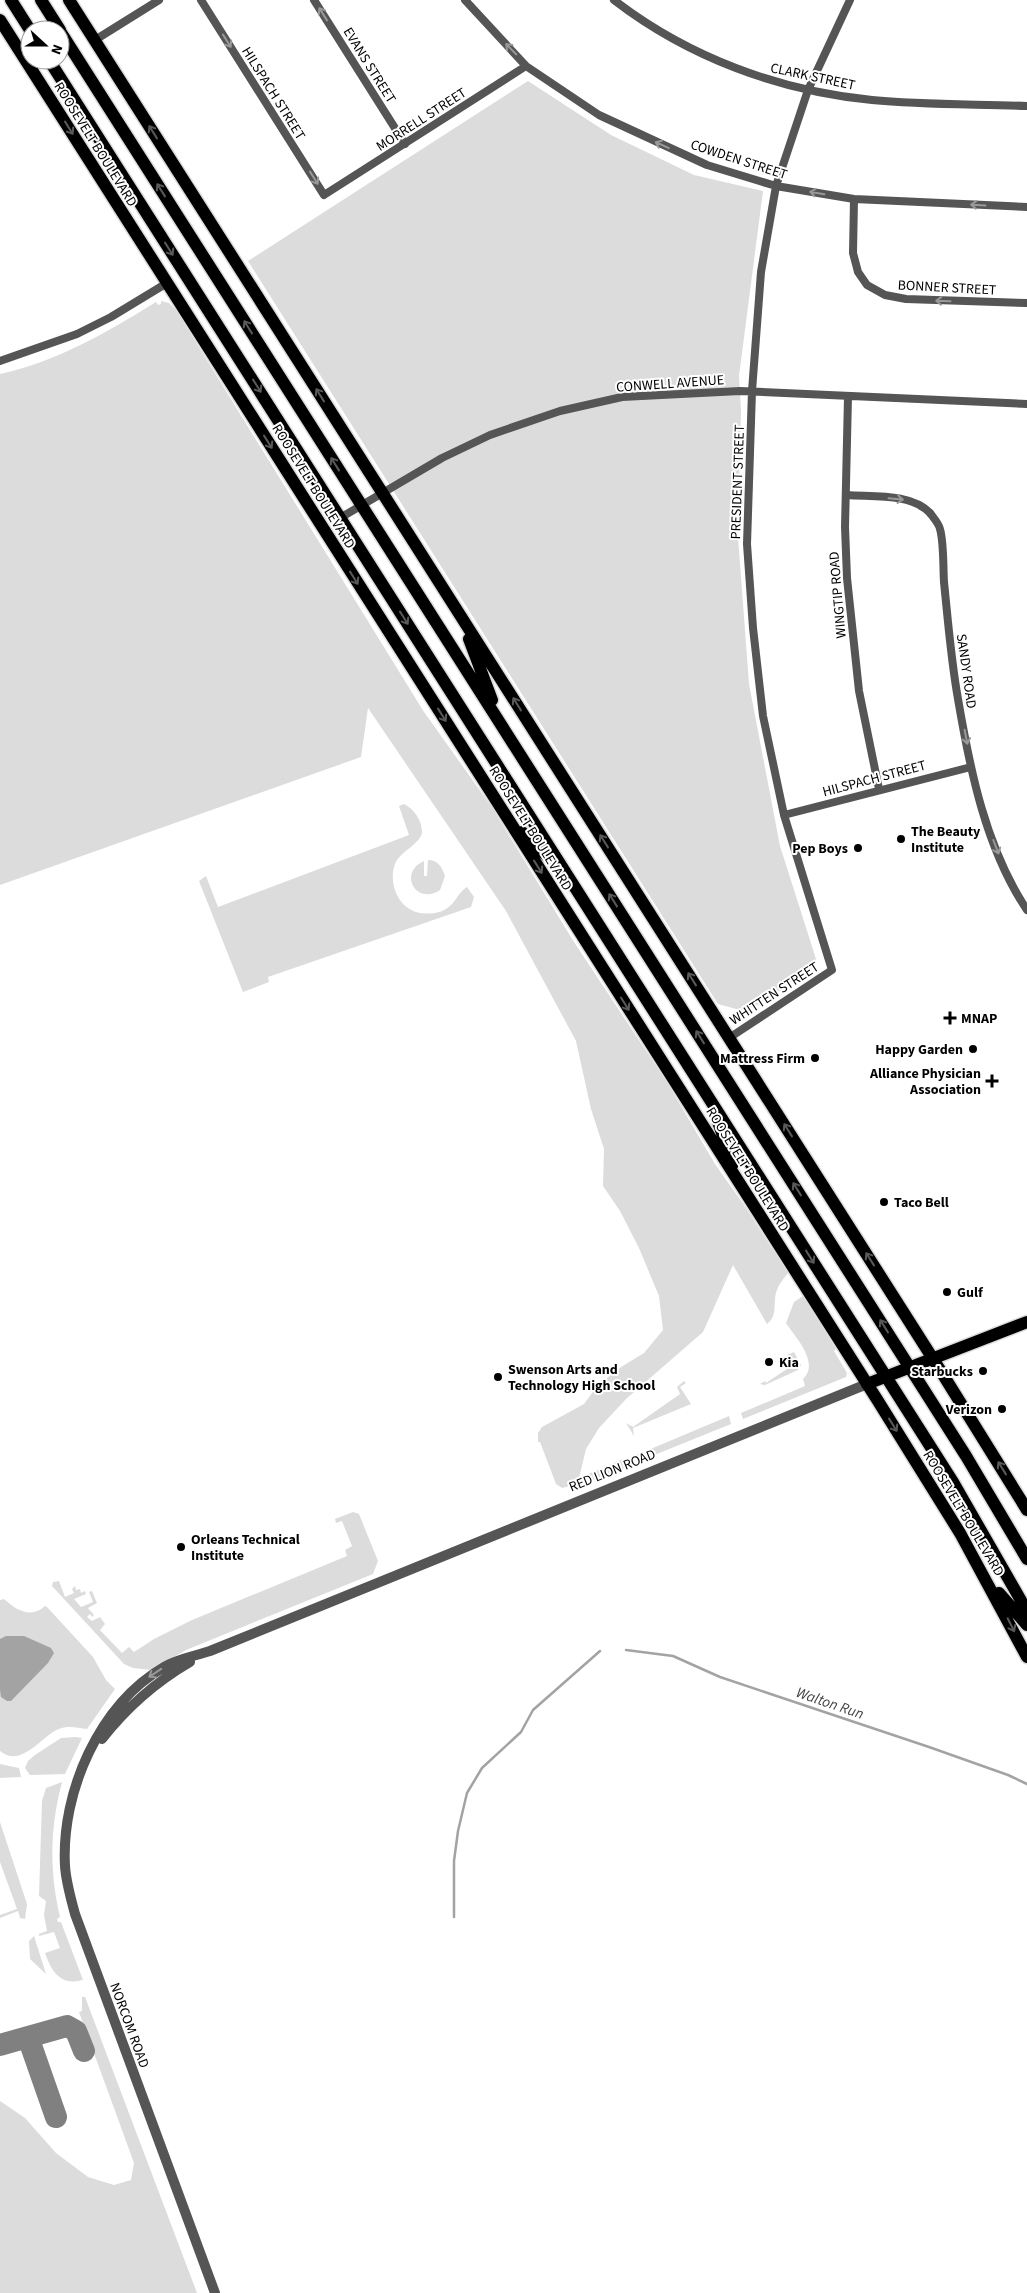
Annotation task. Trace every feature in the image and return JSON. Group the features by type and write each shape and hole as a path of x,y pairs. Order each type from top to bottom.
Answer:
{"main road":[{"path":"11,0 24,20"},
{"path":"40,0 53,20"},
{"path":"69,0 934,1359 1027,1510"},
{"name":"ROOSEVELT BOULEVARD","path":"0,14 3,25 936,1493 983,1574 1027,1657"},
{"path":"70,46 910,1368 995,1503 1027,1559"},
{"name":"ROOSEVELT BOULEVARD","path":"55,70 886,1376 978,1522 1027,1611"},
{"path":"461,616 500,723"},
{"path":"507,818 569,878"},
{"path":"709,1098 740,1185"},
{"name":"RED LION ROAD","path":"867,1384 1027,1322"},
{"path":"983,1574 1027,1625"}],"street":[{"path":"95,40 159,0"},
{"name":"HILSPACH STREET","path":"201,0 324,194 328,192"},
{"name":"EVANS STREET","path":"314,0 405,144"},
{"name":"COWDEN STREET","path":"466,0 526,66 599,115 707,165 776,186 854,199 1027,207"},
{"name":"CLARK STREET","path":"614,0 638,19 693,50 755,76 808,90 872,100 1027,106"},
{"name":"PRESIDENT STREET","path":"832,970 784,815 762,716 747,544 752,391 761,272 776,186 808,90 850,0"},
{"name":"MORRELL STREET","path":"328,192 526,66"},
{"name":"BONNER STREET","path":"854,199 853,253 858,272 867,285 885,295 906,299 1027,303"},
{"path":"0,361 77,334 111,317 167,283"},
{"name":"CONWELL AVENUE","path":"340,518 442,458 512,426 560,411 622,397 752,391 1027,404"},
{"name":"WINGTIP ROAD","path":"848,397 845,527 847,578 861,701 880,789"},
{"name":"SANDY ROAD","path":"847,495 909,500 919,503 931,514 940,529 948,630 958,699 972,766 984,815 1003,865 1027,910"},
{"name":"HILSPACH STREET","path":"784,815 972,766"},
{"name":"WHITTEN STREET","path":"729,1038 832,970"},
{"name":"RED LION ROAD","path":"136,1687 166,1666 210,1651 867,1384"},
{"name":"RED LION ROAD","path":"151,1687 210,1651"},
{"name":"NORCOM ROAD","path":"136,1687 122,1700 106,1721 78,1778 66,1824 65,1868 72,1901 215,2293"},
{"name":"NORCOM ROAD","path":"86,1761 126,1710 151,1687"}],"shaded area":[{"path":"528,81 611,135 694,175 763,191 739,376 741,410 738,537 749,684 780,846 816,959 814,968 747,1012 718,1004 248,261"},
{"path":"161,301 169,303 176,310 424,712 491,806 574,942 668,1084 715,1164 788,1273 778,1288 773,1317 767,1324 733,1265 703,1332 626,1399 599,1428 586,1449 579,1478 623,1459 627,1467 578,1486 578,1484 562,1488 556,1484 540,1442 538,1442 538,1433 542,1427 584,1404 598,1385 621,1367 644,1353 663,1330 659,1296 639,1248 620,1211 603,1186 604,1149 591,1109 576,1041 506,911 368,708 361,757 0,885 0,374 62,354 100,335 156,302 158,305 161,304"},
{"path":"404,804 417,815 421,823 422,832 418,840 401,855 395,864 393,871 394,887 401,901 412,911 437,913 449,907 467,887 474,897 471,907 268,977 269,982 243,992 199,881 206,876 218,907 409,835 399,806"},
{"path":"428,860 434,861 439,865 445,876 440,890 432,894 424,894 413,886 411,880 416,866 424,861 424,876 427,876"},
{"path":"803,1296 836,1349 834,1351 847,1373 846,1377 743,1419 741,1413 805,1386 803,1379 808,1373 808,1358 786,1323 794,1302"},
{"path":"794,1352 801,1365 798,1370 765,1385 760,1384 765,1381 766,1383 793,1365 787,1355"},
{"path":"684,1381 686,1383 680,1387 691,1404 633,1428 634,1436 626,1423 633,1427 680,1394 677,1387"},
{"path":"729,1416 731,1424 637,1462 634,1456"},
{"path":"353,1512 359,1514 378,1561 373,1574 186,1650 152,1670 133,1668 124,1664 52,1586 53,1582 59,1581 65,1597 74,1593 72,1589 75,1586 76,1590 80,1589 81,1593 85,1591 86,1594 74,1599 81,1607 93,1602 89,1592 92,1591 97,1603 88,1608 94,1615 92,1617 90,1614 87,1617 92,1621 100,1617 105,1624 100,1630 122,1653 129,1647 134,1652 154,1639 192,1620 347,1556 345,1550 352,1546 342,1521 336,1523 335,1519"},
{"path":"4,1599 14,1607 29,1612 47,1607 93,1657 106,1680 115,1689 87,1729 69,1727 59,1729 52,1732 24,1754 16,1756 0,1751 0,1600"},
{"path":"6,1636 24,1636 51,1648 54,1653 48,1663 11,1701 1,1697 0,1690 0,1639"},
{"path":"61,1738 82,1738 65,1774 30,1775 25,1768 28,1761 35,1755"},
{"path":"0,1764 19,1768 21,1777 0,1778"},
{"path":"62,1782 53,1833 54,1883 60,1917 57,1919 58,1922 61,1922 83,1980 75,1981 68,1981 58,1976 45,1953 60,1948 54,1932 39,1936 39,1934 47,1931 44,1915 46,1901 39,1896 42,1801 46,1788"},
{"path":"0,1822 27,1904 25,1919 20,1918 18,1911 0,1918 0,1915 17,1909 0,1862"},
{"path":"34,1936 46,1974 30,1959 29,1941"},
{"path":"82,1997 85,1997 197,2293 0,2293 0,2101 25,2118 56,2153 88,2177 114,2185 131,2180 134,2163 79,2012 82,2011"}],"waterway":[{"name":"Walton Run","path":"626,1650 673,1656 720,1677 929,1747 1008,1775 1027,1784"},
{"name":"Walton Run","path":"454,1917 454,1861 458,1831 467,1793 482,1768 521,1732 533,1710 600,1651"}],"taxiway":[{"path":"0,2045 67,2026 76,2031 84,2051"},
{"path":"28,2037 56,2117"}],"place":[{"name":"The Beauty Institute","path":"901,839"},
{"name":"Pep Boys","path":"858,848"},
{"name":"MNAP","path":"950,1018"},
{"name":"Happy Garden","path":"973,1049"},
{"name":"Mattress Firm","path":"815,1058"},
{"name":"Alliance Physician Association","path":"992,1081"},
{"name":"Taco Bell","path":"884,1202"},
{"name":"Gulf","path":"947,1292"},
{"name":"Kia","path":"769,1362"},
{"name":"Starbucks","path":"983,1371"},
{"name":"Swenson Arts and Technology High School","path":"498,1377"},
{"name":"Verizon","path":"1002,1409"},
{"name":"Orleans Technical Institute","path":"181,1547"}]}
